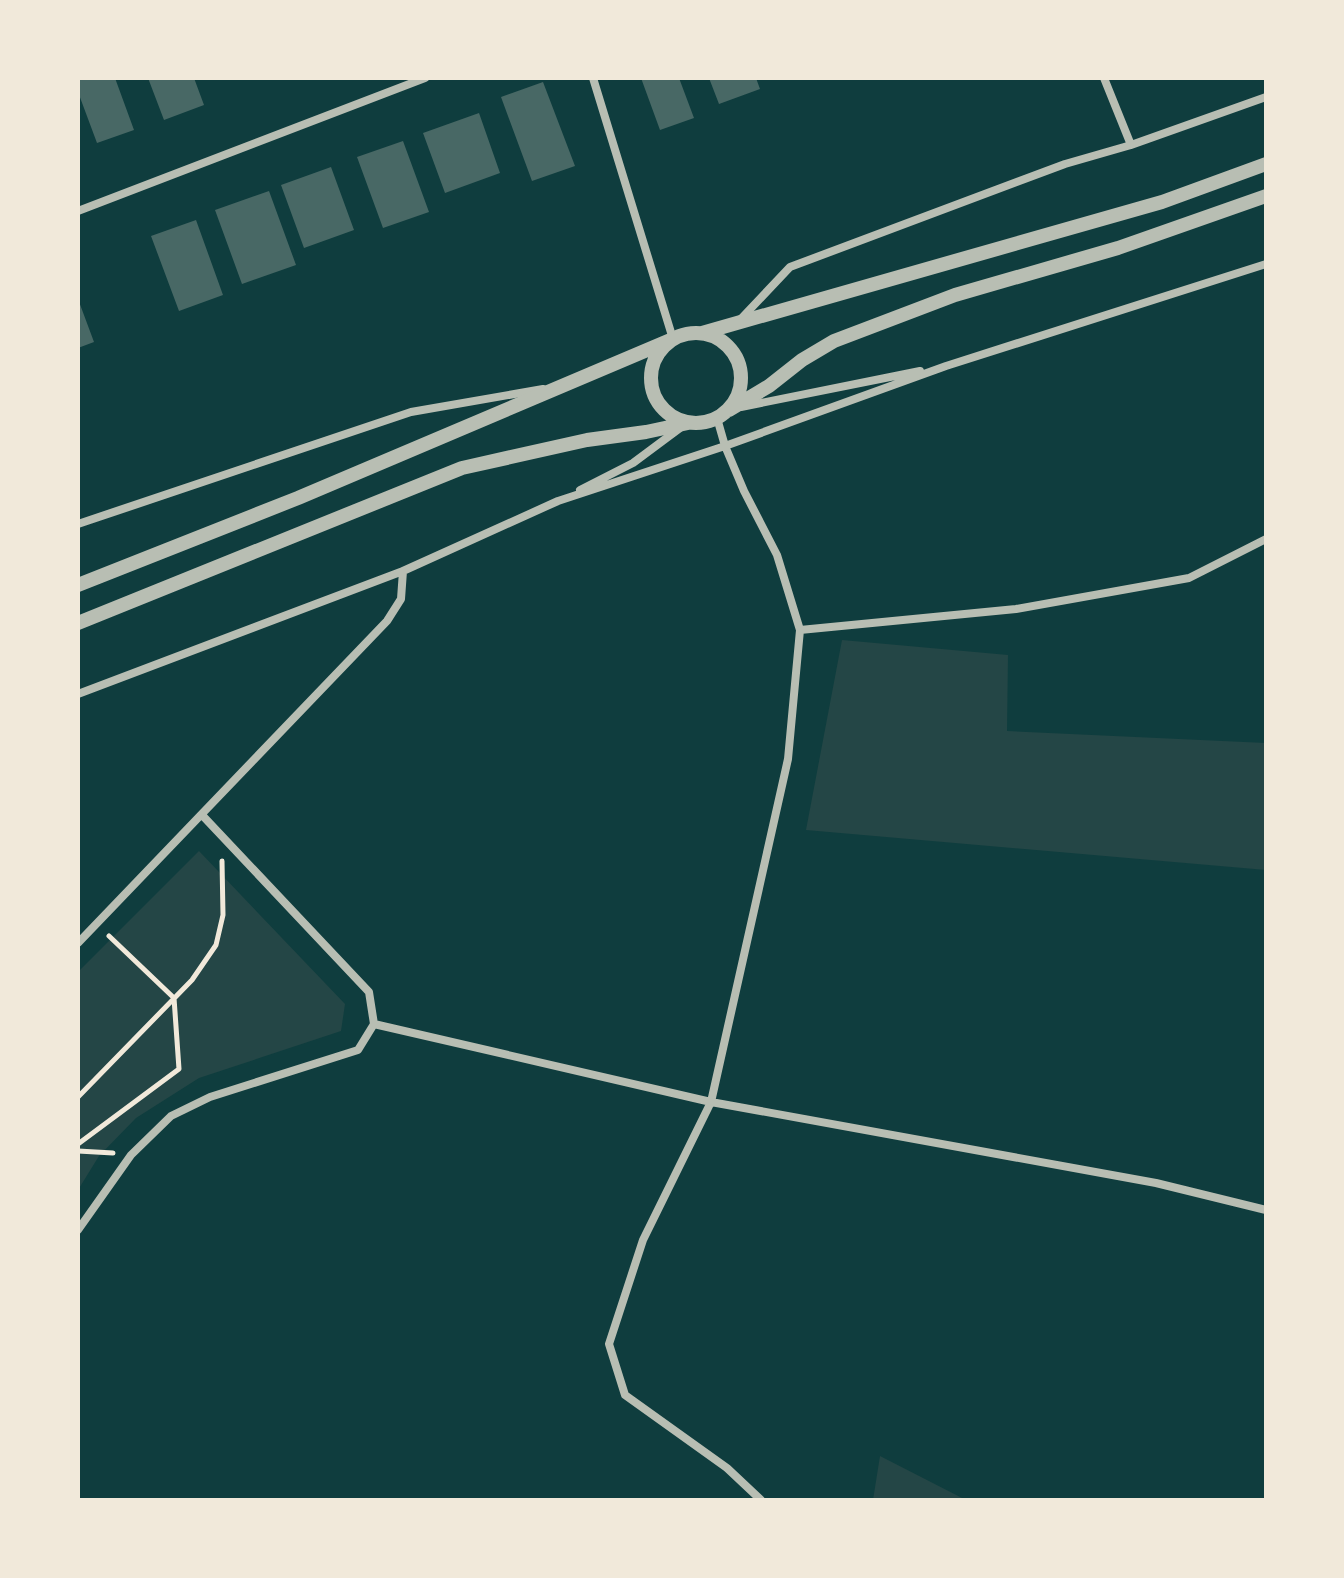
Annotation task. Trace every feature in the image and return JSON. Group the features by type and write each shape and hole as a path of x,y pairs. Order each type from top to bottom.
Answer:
{"street":[{"path":"78,211 425,78"},
{"path":"593,78 673,339"},
{"path":"1104,78 1131,145"},
{"path":"737,323 790,267 1065,164 1131,145 1266,97"},
{"path":"78,585 298,498 673,339 1162,202 1266,164"},
{"path":"78,623 462,468 587,440 703,423 769,386 802,360 834,341 955,295 1118,248 1266,196"},
{"path":"558,501 725,446 946,366 1266,264"},
{"path":"702,333 716,337 727,345 741,370 737,398 723,414 725,446 777,555 800,630 788,759 711,1102 643,1240 609,1344 625,1395 727,1468 761,1500"},
{"path":"673,339 661,349 653,363 653,394 661,407 673,417 688,423"},
{"path":"723,414 946,366"},
{"path":"78,524 411,412 564,385"},
{"path":"78,694 403,571 558,501 633,463 688,423"},
{"path":"800,630 1016,609 1189,578 1266,539"},
{"path":"78,943 387,621 401,599 403,571"},
{"path":"78,1230 131,1155 156,1128 190,1105 358,1050 374,1024 369,992 202,815"},
{"path":"374,1024 711,1102 1156,1183 1266,1210"}],"path":[{"path":"78,1097 192,980 216,945 223,915 223,837"},
{"path":"78,1144 179,1069 174,998 96,924"},
{"path":"78,1151 131,1155"}],"shaded area":[{"path":"842,640 1008,655 1007,731 1266,743 1266,870 806,830"},
{"path":"199,851 345,1004 341,1031 199,1078 136,1118 99,1156 78,1190 78,972"},
{"path":"880,1456 966,1500 873,1500"}],"building":[{"path":"78,78 115,78 134,130 97,143 78,92"},
{"path":"148,78 194,78 204,105 164,120"},
{"path":"641,78 679,78 694,118 660,130"},
{"path":"709,78 756,78 760,89 719,104"},
{"path":"543,82 575,166 532,181 501,97"},
{"path":"479,113 500,173 445,193 423,133"},
{"path":"403,141 429,212 383,228 357,157"},
{"path":"331,167 354,230 304,248 281,185"},
{"path":"269,191 296,265 242,284 215,210"},
{"path":"196,220 223,295 179,311 151,236"},
{"path":"78,299 94,342 78,348"}]}
